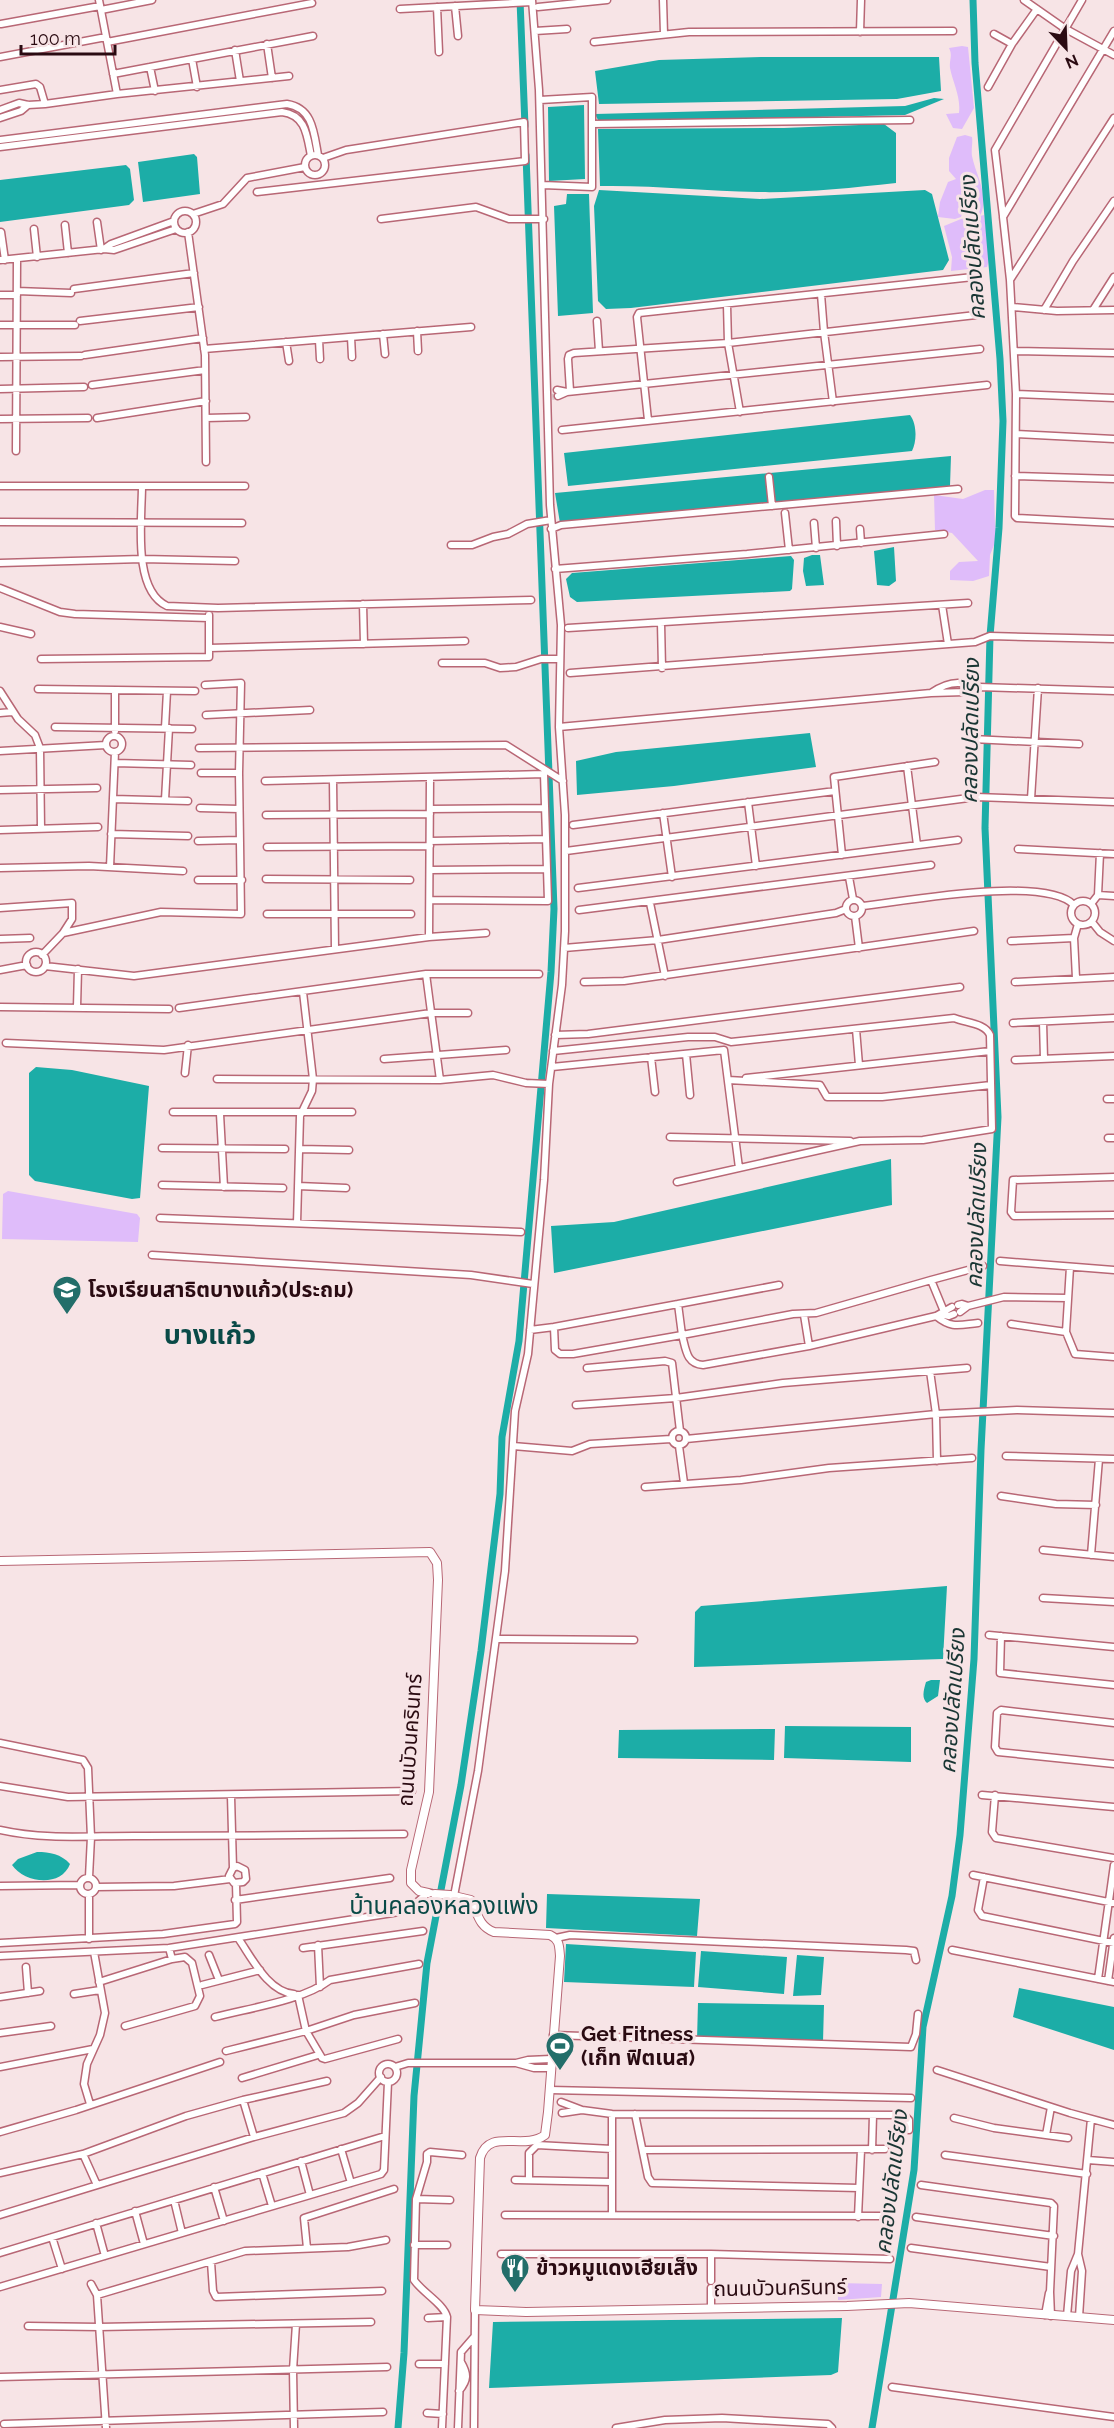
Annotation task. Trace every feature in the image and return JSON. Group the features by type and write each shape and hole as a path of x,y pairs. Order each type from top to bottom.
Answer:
{"street":[{"path":"1,24 100,5 152,0"},
{"path":"400,9 607,0"},
{"path":"663,0 664,34"},
{"path":"860,32 861,0"},
{"path":"1024,0 1064,28 1114,55"},
{"path":"1082,0 995,150 1010,280 1015,351 1014,513 1017,518 1114,523"},
{"path":"0,57 312,3"},
{"path":"452,1896 478,1771 505,1570 515,1411 528,1354 544,1180 546,1084 552,1067 564,948 566,851 553,658 561,625 551,529 544,521 552,393 542,219 540,100 534,3"},
{"path":"100,5 117,93"},
{"path":"455,6 458,36"},
{"path":"437,7 439,52"},
{"path":"988,87 1012,44 1037,9"},
{"path":"535,32 567,29"},
{"path":"594,42 664,34 728,31 952,31"},
{"path":"1003,217 1114,31"},
{"path":"994,33 1012,44"},
{"path":"113,74 313,36"},
{"path":"267,44 272,78"},
{"path":"235,50 240,81"},
{"path":"192,59 197,87"},
{"path":"150,67 155,91"},
{"path":"0,110 19,103 45,104 117,93 197,87 289,76"},
{"path":"0,90 36,84 40,87 45,104"},
{"path":"540,100 592,97 592,186 543,185"},
{"path":"0,118 21,111 28,105"},
{"path":"276,105 277,112"},
{"path":"127,128 208,113 276,105 296,106 303,111 312,127 317,156"},
{"path":"0,140 288,112 300,120 317,156 326,165 321,173 312,175 305,167 306,160 317,156 524,122 525,161 257,192"},
{"path":"208,113 208,121"},
{"path":"1010,280 1114,118"},
{"path":"592,124 910,120"},
{"path":"0,147 47,137"},
{"path":"146,235 174,220 179,212 184,210 193,213 223,204 247,178 305,167"},
{"path":"1044,310 1073,261 1114,201"},
{"path":"381,219 476,207 509,219 542,219"},
{"path":"1,232 2,260 17,260 102,249 111,244 176,229 180,232 188,232 196,226 197,222 193,213"},
{"path":"174,220 176,229"},
{"path":"97,222 102,249"},
{"path":"65,225 68,253"},
{"path":"34,228 37,257"},
{"path":"188,232 204,349 206,462"},
{"path":"16,451 17,260"},
{"path":"0,295 73,291 194,273"},
{"path":"1093,310 1114,277"},
{"path":"648,420 637,317 639,313 973,278"},
{"path":"821,294 833,402"},
{"path":"727,305 728,343 740,412"},
{"path":"0,325 78,323 199,307"},
{"path":"1012,307 1044,310 1114,310"},
{"path":"569,392 569,355 640,347 728,343 976,315"},
{"path":"597,321 599,351"},
{"path":"204,349 471,327"},
{"path":"417,331 418,351"},
{"path":"383,334 385,354"},
{"path":"351,337 352,357"},
{"path":"0,357 83,355 203,338"},
{"path":"319,339 320,359"},
{"path":"286,342 289,361"},
{"path":"552,393 980,349"},
{"path":"1015,351 1114,353"},
{"path":"92,385 205,370"},
{"path":"562,430 987,385"},
{"path":"0,389 84,387"},
{"path":"1016,394 1114,398"},
{"path":"97,418 206,401"},
{"path":"206,418 246,417"},
{"path":"0,419 88,418"},
{"path":"1016,434 1114,439"},
{"path":"1015,476 1114,479"},
{"path":"769,477 772,506"},
{"path":"0,486 245,486"},
{"path":"142,486 143,574 160,602 175,607 531,600"},
{"path":"551,529 561,525 958,489"},
{"path":"784,513 789,550"},
{"path":"452,545 479,543 544,521"},
{"path":"836,521 837,546"},
{"path":"0,522 242,524"},
{"path":"814,523 816,548"},
{"path":"860,529 861,543"},
{"path":"555,569 816,548 944,534"},
{"path":"0,562 142,559 235,561"},
{"path":"0,588 60,612 209,618"},
{"path":"568,628 968,603"},
{"path":"363,604 364,644"},
{"path":"942,605 948,644"},
{"path":"41,659 209,657 209,608"},
{"path":"661,623 662,668"},
{"path":"0,627 31,634"},
{"path":"570,673 662,668 975,642 990,636 1114,639"},
{"path":"209,648 465,641"},
{"path":"442,663 484,663 500,668 516,667 553,658"},
{"path":"63,933 161,912 241,914 239,748 241,683 205,685"},
{"path":"559,727 931,693 965,692 977,687 1114,691"},
{"path":"1031,799 1038,688"},
{"path":"38,689 195,691"},
{"path":"106,745 108,749 115,752 123,745 115,732 114,690"},
{"path":"0,691 12,712 35,735 40,748 40,828"},
{"path":"165,800 167,691"},
{"path":"206,715 310,710"},
{"path":"0,712 12,712"},
{"path":"55,728 115,732 167,728 192,729"},
{"path":"106,745 107,740 115,732"},
{"path":"972,739 1079,744"},
{"path":"0,751 106,745"},
{"path":"199,748 506,745 563,781"},
{"path":"110,867 115,752"},
{"path":"842,855 833,779 837,775 935,762"},
{"path":"115,763 191,765"},
{"path":"907,766 917,845"},
{"path":"201,773 239,773"},
{"path":"265,781 544,774 548,901 430,900"},
{"path":"429,937 430,778"},
{"path":"333,780 335,950"},
{"path":"0,790 97,788"},
{"path":"573,825 835,791"},
{"path":"566,851 976,797 1114,802"},
{"path":"113,799 188,801"},
{"path":"748,802 756,866"},
{"path":"200,808 239,809"},
{"path":"266,815 545,808"},
{"path":"663,813 672,877"},
{"path":"0,830 98,827"},
{"path":"111,834 188,836"},
{"path":"267,847 334,847 546,839"},
{"path":"198,841 239,840"},
{"path":"578,888 958,840"},
{"path":"1018,849 1114,854"},
{"path":"1091,904 1098,895 1100,853"},
{"path":"579,910 650,903 931,865"},
{"path":"0,868 89,866 183,871"},
{"path":"430,870 547,869"},
{"path":"849,877 853,899"},
{"path":"266,879 410,879"},
{"path":"198,880 242,880"},
{"path":"863,906 999,890 1048,893 1065,897 1074,905"},
{"path":"1098,895 1114,896"},
{"path":"564,948 658,940 836,913 846,909 849,901 853,899"},
{"path":"853,899 859,901 863,906"},
{"path":"1083,901 1091,904 1096,913 1092,922 1087,925 1078,924 1072,919 1071,911 1074,905 1083,901"},
{"path":"0,908 72,903 72,919 63,933 42,955"},
{"path":"650,903 665,976"},
{"path":"846,909 849,914 855,916 861,913 863,906"},
{"path":"267,914 411,914"},
{"path":"855,916 859,948"},
{"path":"1092,922 1100,932 1114,941"},
{"path":"1076,978 1074,938 1078,924"},
{"path":"584,982 624,981 665,976 974,931"},
{"path":"45,966 134,976 429,937 486,933"},
{"path":"0,939 30,938"},
{"path":"1011,941 1074,938"},
{"path":"36,953 42,955 45,960 45,966 41,971 35,972 27,965 30,955 36,953"},
{"path":"0,970 27,965"},
{"path":"76,1007 78,969"},
{"path":"179,1008 426,974 539,974"},
{"path":"426,974 440,1080"},
{"path":"1015,982 1114,976"},
{"path":"555,1035 588,1034 960,987"},
{"path":"297,1223 302,1113 312,1090 313,1079 303,992"},
{"path":"0,1007 169,1009"},
{"path":"6,1043 164,1050 431,1013 468,1013"},
{"path":"553,1051 688,1037 715,1037 731,1042 954,1018 982,1025 988,1029 992,1129 923,1140 670,1137"},
{"path":"1013,1023 1114,1018"},
{"path":"1043,1022 1044,1059"},
{"path":"856,1029 859,1065"},
{"path":"185,1073 188,1045"},
{"path":"384,1059 506,1050"},
{"path":"552,1067 724,1050 739,1168"},
{"path":"728,1080 990,1051"},
{"path":"686,1054 690,1095"},
{"path":"1015,1060 1114,1056"},
{"path":"651,1057 655,1092"},
{"path":"217,1079 440,1080 493,1075 526,1083 546,1084"},
{"path":"728,1080 820,1085 827,1097 882,1098 991,1085"},
{"path":"173,1112 220,1114 352,1112"},
{"path":"220,1114 225,1187"},
{"path":"677,1182 860,1141"},
{"path":"162,1148 285,1149"},
{"path":"299,1149 349,1150"},
{"path":"1114,1177 1013,1180 1011,1212 1014,1216 1114,1215"},
{"path":"162,1185 283,1188"},
{"path":"298,1186 346,1188"},
{"path":"160,1218 521,1232"},
{"path":"152,1255 471,1275 533,1284"},
{"path":"1000,1262 1114,1270"},
{"path":"554,1327 555,1350 560,1353 573,1353 793,1314 804,1315 983,1266"},
{"path":"1070,1267 1066,1332 1075,1354 1114,1357"},
{"path":"931,1280 941,1314 947,1325 978,1323"},
{"path":"530,1330 779,1284"},
{"path":"678,1304 682,1335 690,1360 695,1364 703,1365 809,1346 956,1310 962,1304 968,1306 1004,1296 1068,1298"},
{"path":"804,1315 809,1346"},
{"path":"1011,1324 1066,1332"},
{"path":"587,1368 670,1362 674,1366 680,1431 686,1439"},
{"path":"576,1405 676,1398 783,1383 967,1368"},
{"path":"930,1371 936,1414 937,1461"},
{"path":"684,1483 680,1446 686,1439 936,1414 1017,1410 1114,1413"},
{"path":"671,1439 674,1433 680,1431"},
{"path":"513,1446 572,1450 590,1444 671,1439"},
{"path":"671,1439 674,1444 680,1446"},
{"path":"1006,1456 1114,1459"},
{"path":"645,1486 741,1480 829,1468 972,1458"},
{"path":"1091,1555 1100,1459"},
{"path":"1001,1496 1056,1504 1096,1505"},
{"path":"1043,1550 1114,1557"},
{"name":"ถนนบัวนครินทร์","path":"0,1561 430,1552 437,1563 438,1580 429,1792 411,1870 411,1882 419,1891 432,1894"},
{"path":"1043,1598 1114,1602"},
{"path":"989,1635 1114,1647"},
{"path":"1001,1636 1000,1673 1114,1684"},
{"path":"496,1639 634,1640"},
{"path":"1114,1723 1001,1710 997,1713 994,1748 998,1752 1114,1764"},
{"path":"0,1743 83,1760 88,1768 89,1877 96,1887 94,1892 89,1894 83,1892 80,1886 82,1880 89,1877"},
{"path":"0,1786 53,1796 89,1797 412,1791"},
{"path":"981,1795 1114,1807"},
{"path":"995,1795 992,1832 996,1838 1114,1858"},
{"path":"0,1943 163,1934 235,1924 237,1922 235,1900 230,1871 233,1868 231,1796"},
{"path":"0,1830 52,1838 404,1834"},
{"path":"1098,1979 1111,1903 1114,1865"},
{"path":"96,1887 243,1882 247,1874 242,1867 233,1868"},
{"path":"973,1875 1111,1903"},
{"path":"952,1950 1111,1982 1114,1941 1104,1941 982,1916 978,1910 984,1877"},
{"path":"235,1900 390,1878"},
{"path":"0,1887 80,1886"},
{"path":"89,1894 89,1939"},
{"path":"0,1956 169,1948 399,1912 432,1894 471,1900 477,1918 486,1929 494,1932 550,1935 556,1938 559,1942 560,1956 550,2090 556,2102 555,2112 545,2135 537,2141 499,2140 489,2143 483,2150 479,2180 474,2337 474,2428"},
{"path":"303,1947 423,1931"},
{"path":"556,1938 570,1935 906,1950 914,1951 916,1960"},
{"path":"238,1938 260,1970 278,1990 298,1995"},
{"path":"318,1946 320,1987"},
{"path":"169,1948 172,1959"},
{"path":"90,2104 84,2084 87,2064 100,2035 105,2013 94,1952"},
{"path":"209,1955 219,1980"},
{"path":"99,1982 172,1959 185,1958 192,1963 200,1996 195,2006 125,2026"},
{"path":"215,2017 298,1995 320,1987 330,1980 419,1964"},
{"path":"26,1967 28,1993"},
{"path":"202,1985 260,1970"},
{"path":"74,1994 100,1990"},
{"path":"0,1996 39,1991"},
{"path":"298,1995 306,2031 318,2055 325,2059 398,2039"},
{"path":"226,2051 306,2031 354,2014 415,2003"},
{"path":"553,2035 910,2047 916,2034 918,2014"},
{"path":"0,2033 51,2026"},
{"path":"0,2067 93,2049"},
{"path":"242,2078 318,2055"},
{"path":"388,2082 381,2077 380,2071 385,2065 395,2067 408,2063 433,2062 516,2063 534,2059 551,2064"},
{"path":"0,2132 76,2110 220,2062"},
{"path":"388,2082 396,2077 395,2067"},
{"path":"937,2070 1114,2125"},
{"path":"0,2215 254,2137 344,2113 358,2103 381,2077"},
{"path":"0,2173 83,2154 186,2116 327,2081"},
{"path":"0,2287 383,2172 388,2082"},
{"path":"550,2090 911,2098"},
{"path":"243,2100 254,2137"},
{"path":"556,2102 582,2110 612,2114 904,2115 909,2120 909,2130"},
{"path":"1046,2135 1051,2107"},
{"path":"555,2112 582,2110"},
{"path":"612,2114 612,2215"},
{"path":"635,2114 651,2183 859,2188"},
{"path":"872,2150 873,2115"},
{"path":"954,2118 994,2128 1068,2138"},
{"path":"1067,2316 1071,2271 1078,2254 1091,2119"},
{"path":"0,2253 386,2136"},
{"path":"529,2180 529,2153 537,2145 612,2149"},
{"path":"340,2149 351,2183"},
{"path":"643,2150 885,2149"},
{"path":"858,2217 861,2150"},
{"path":"442,2428 447,2317 443,2307 421,2290 414,2280 416,2199 427,2162 427,2154 430,2152 462,2155"},
{"path":"83,2154 97,2185"},
{"path":"945,2155 1087,2174"},
{"path":"1088,2160 1114,2162"},
{"path":"301,2161 310,2195"},
{"path":"262,2173 272,2206"},
{"path":"515,2180 612,2182"},
{"path":"921,2185 1051,2203 1056,2209 1048,2315"},
{"path":"214,2187 224,2220"},
{"path":"307,2248 304,2218 394,2189"},
{"path":"416,2199 450,2200"},
{"path":"174,2200 182,2233"},
{"path":"135,2211 144,2244"},
{"path":"505,2215 888,2216"},
{"path":"916,2217 1054,2236"},
{"path":"96,2223 105,2256"},
{"path":"52,2237 62,2269"},
{"path":"97,2295 244,2251 348,2247 386,2240"},
{"path":"414,2245 447,2245"},
{"path":"911,2248 1052,2267"},
{"path":"501,2254 711,2254 890,2259"},
{"path":"711,2254 711,2281"},
{"path":"1078,2254 1082,2271 1079,2317"},
{"path":"211,2262 213,2291 216,2296 382,2291"},
{"path":"91,2284 97,2295 106,2428"},
{"path":"711,2288 711,2307"},
{"name":"ถนนบัวนครินทร์","path":"475,2310 526,2312 861,2306 889,2302 1114,2320"},
{"path":"428,2318 447,2317"},
{"path":"28,2326 99,2327 371,2322"},
{"path":"294,2428 293,2370 296,2324"},
{"path":"458,2428 459,2392 466,2381 467,2371 460,2362 461,2352 474,2337"},
{"path":"419,2364 445,2364"},
{"path":"0,2377 387,2367"},
{"path":"892,2387 1114,2417"},
{"path":"4,2424 383,2412"},
{"path":"428,2413 443,2414"},
{"path":"616,2428 665,2420 722,2418 828,2424 832,2428"}],"shaded area":[{"path":"968,47 974,108 962,129 953,128 946,114 959,113 958,96 950,68 949,48"},
{"path":"965,135 972,137 972,156 983,194 984,201 980,216 984,215 989,261 987,267 951,271 952,257 944,226 961,219 979,216 969,210 963,211 961,217 955,219 938,217 940,202 948,182 956,179 949,171 949,158 957,137"},
{"path":"985,490 994,490 995,525 998,535 990,555 989,576 973,581 950,580 950,571 959,562 978,561 952,533 935,530 934,495 963,499"},
{"path":"8,1191 137,1214 140,1218 138,1242 2,1239 3,1194"},
{"path":"838,2283 882,2284 881,2297 838,2300"}],"water":[{"path":"761,57 939,57 941,91 897,99 599,104 595,71 659,60"},
{"path":"934,98 944,99 905,115 599,122 595,114 905,106"},
{"path":"584,105 585,179 549,181 548,107"},
{"path":"884,124 896,133 896,183 827,190 775,192 600,186 598,129 784,128"},
{"path":"194,154 197,157 200,194 143,202 138,162"},
{"path":"126,165 130,169 134,200 129,205 0,222 0,180"},
{"path":"599,190 760,199 925,190 932,194 949,260 943,270 631,308 606,309 598,301 594,206"},
{"path":"567,194 589,194 593,313 558,316 554,206 566,204"},
{"path":"910,415 915,433 912,451 568,486 564,453"},
{"path":"951,456 950,486 560,523 555,493"},
{"path":"894,547 896,581 889,586 877,585 874,551"},
{"path":"820,555 824,585 806,586 803,571 804,558"},
{"path":"791,556 794,560 790,591 577,602 570,597 566,579 572,573"},
{"path":"810,733 816,767 674,786 577,795 576,761 616,752"},
{"path":"36,1067 72,1070 149,1086 140,1198 132,1199 35,1181 29,1175 29,1073"},
{"path":"891,1159 892,1205 554,1273 551,1226 614,1222"},
{"path":"947,1586 943,1659 694,1667 695,1612 701,1606"},
{"path":"940,1680 938,1696 927,1703 924,1699 924,1690 926,1682"},
{"path":"785,1726 911,1727 911,1762 784,1758"},
{"path":"775,1729 774,1760 618,1758 619,1730"},
{"path":"37,1852 55,1854 70,1864 65,1872 51,1880 25,1876 12,1865 18,1859"},
{"path":"547,1894 700,1899 697,1936 546,1928"},
{"path":"566,1944 696,1952 694,1987 564,1982"},
{"path":"701,1951 787,1957 784,1994 698,1987"},
{"path":"797,1955 824,1957 821,1995 793,1996"},
{"path":"1019,1988 1114,2007 1114,2050 1013,2017"},
{"path":"698,2003 824,2005 823,2042 697,2040"},
{"path":"842,2318 838,2372 831,2375 489,2388 493,2322"}],"waterway":[{"path":"520,0 525,126"},
{"name":"คลองปลัดเปรียง","path":"872,2428 914,2170 923,2027 952,1896 960,1835 974,1659 981,1450 998,1117 985,828 990,636 999,528 1003,421 1000,359 975,63 973,0"},
{"path":"398,2428 404,2353 414,2096 427,1963 461,1785 481,1651 500,1494 502,1437 519,1341 551,972 554,909 526,155"}],"tunnel":[{"path":"552,397 558,396"}],"place":[{"name":"โรงเรียนสาธิตบางแก้ว(ประถม)","path":"67,1316"},
{"name":"Get Fitness (เก็ท ฟิตเนส)","path":"560,2072"},
{"name":"ข้าวหมูแดงเฮียเส็ง","path":"515,2294"}],"district":[{"name":"บางแก้ว","path":"210,1335"},
{"name":"บ้านคลองหลวงแพ่ง","path":"444,1906"}]}
